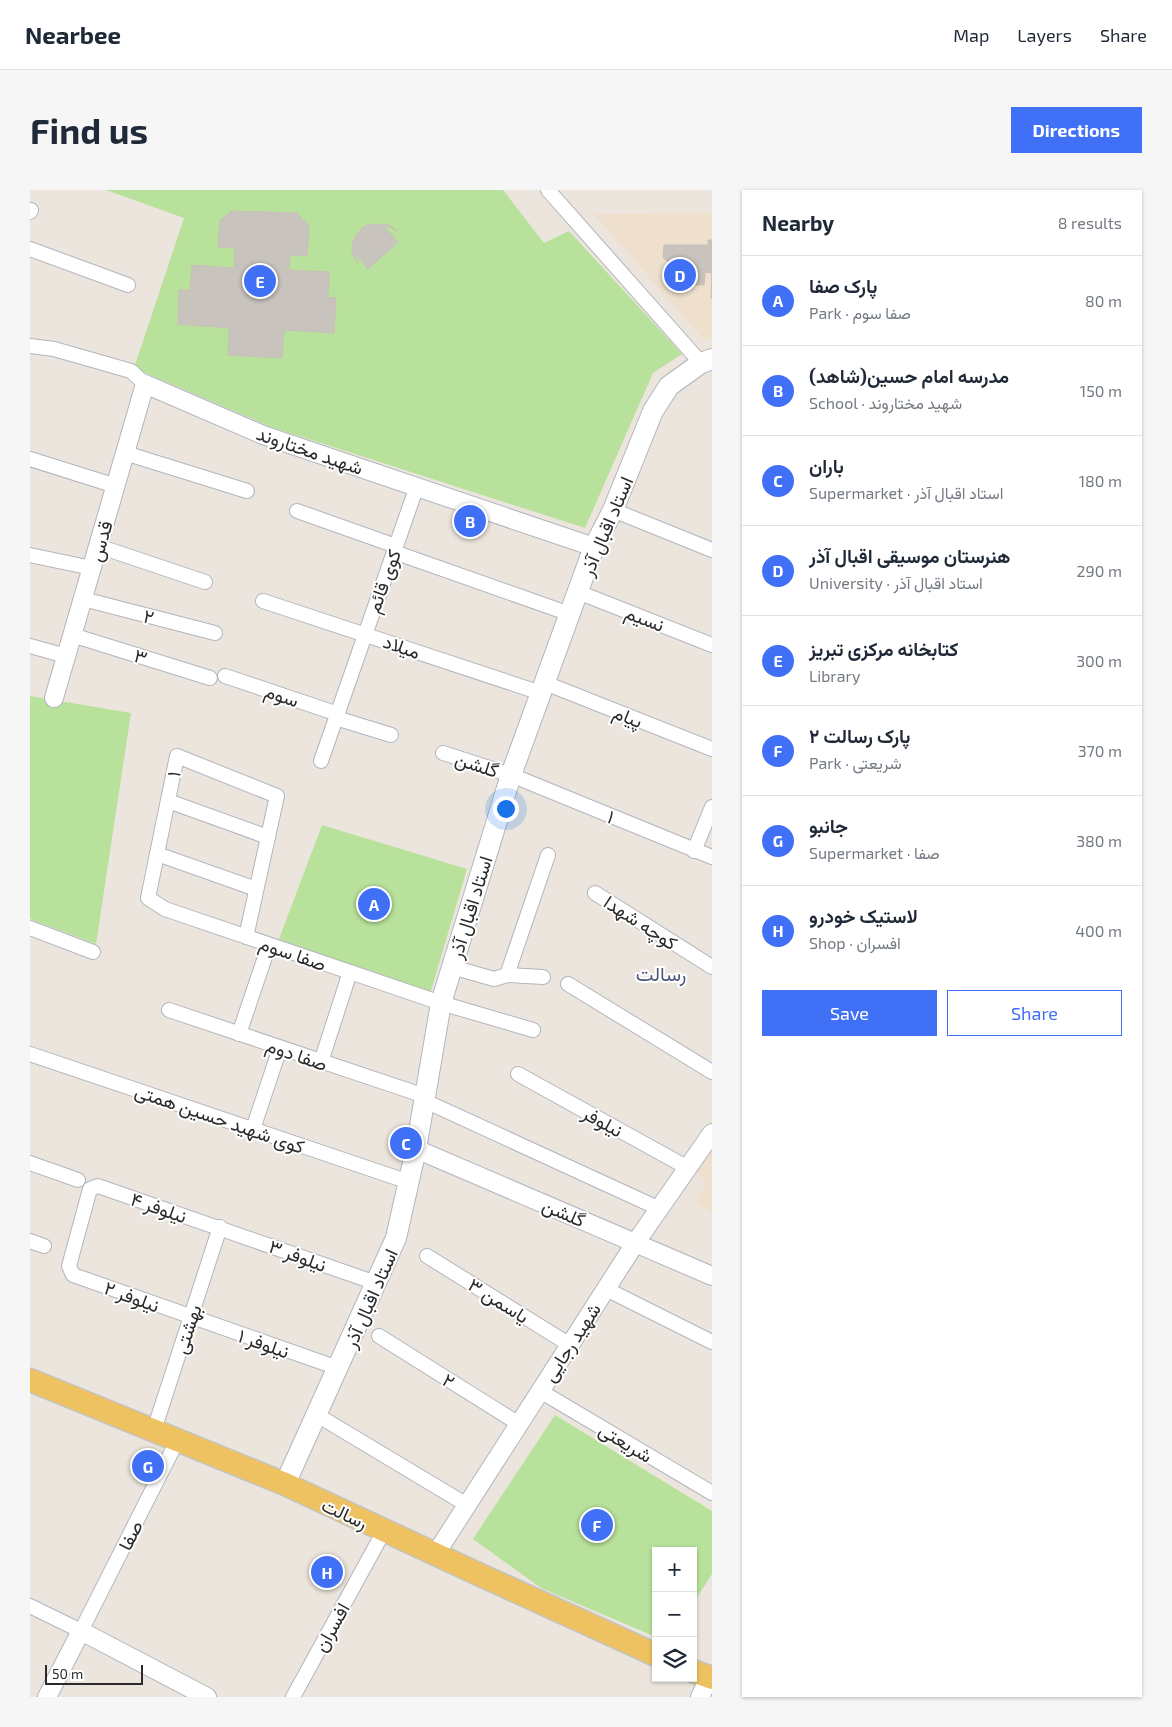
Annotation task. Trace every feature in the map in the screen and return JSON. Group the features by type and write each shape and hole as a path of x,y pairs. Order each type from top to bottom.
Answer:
{"main road":[{"name":"استاد اقبال آذر","path":"285,1484 396,1238 416,1149 441,1003 511,775 594,547 613,510 653,411 669,386 707,361"},
{"name":"رسالت","path":"30,1380 285,1484 435,1555 652,1652"}],"street":[{"path":"548,190 707,361"},
{"path":"30,249 128,285"},
{"name":"شهید مختاروند","path":"30,346 54,349 131,370 145,384 263,434 594,547"},
{"name":"قدس","path":"54,698 145,384"},
{"path":"125,453 247,491"},
{"path":"30,459 116,486"},
{"name":"کوی قائم","path":"321,761 416,486"},
{"path":"613,510 712,550"},
{"path":"297,511 570,614"},
{"path":"98,546 205,582"},
{"path":"30,555 92,568"},
{"name":"نسیم","path":"578,592 712,645"},
{"name":"۲","path":"83,599 215,633"},
{"name":"میلاد","path":"264,601 543,688"},
{"name":"۳","path":"72,635 210,678"},
{"path":"30,646 66,656"},
{"name":"سوم","path":"226,676 337,716"},
{"name":"پیام","path":"543,688 712,749"},
{"path":"337,716 391,735"},
{"name":"گلشن","path":"443,754 511,775"},
{"name":"۱","path":"148,898 177,756 277,796 268,837"},
{"name":"۱","path":"511,775 712,857"},
{"path":"168,801 268,837 246,937"},
{"path":"694,851 712,807"},
{"path":"157,854 256,889"},
{"path":"507,975 548,855"},
{"name":"کوچه شهدا","path":"596,893 712,967"},
{"name":"صفا سوم","path":"148,898 165,909 269,945 441,1003 533,1030"},
{"path":"30,928 93,952"},
{"path":"239,1034 269,945"},
{"path":"452,967 494,979 507,975 543,977"},
{"path":"321,1062 350,972"},
{"path":"568,984 712,1072"},
{"name":"صفا دوم","path":"169,1010 425,1099 660,1209"},
{"path":"253,1129 280,1048"},
{"name":"کوی شهید حسین همتی","path":"30,1054 409,1182"},
{"name":"نیلوفر","path":"518,1074 688,1168"},
{"name":"شهید رجایی","path":"435,1555 636,1242 712,1133"},
{"name":"گلشن","path":"416,1149 712,1276"},
{"path":"30,1164 78,1180"},
{"name":"نیلوفر ۴","path":"73,1275 69,1266 90,1189 98,1186 220,1227"},
{"name":"نیلوفر ۳","path":"220,1227 376,1283"},
{"name":"بهشتی","path":"154,1430 220,1227"},
{"path":"30,1241 44,1246"},
{"name":"یاسمن ۳","path":"427,1256 570,1345"},
{"name":"نیلوفر ۲","path":"73,1275 190,1317"},
{"path":"606,1289 712,1342"},
{"name":"نیلوفر ۱","path":"190,1317 338,1368"},
{"name":"۲","path":"379,1336 519,1424"},
{"name":"شریعتی","path":"540,1391 712,1493"},
{"path":"317,1415 467,1505"},
{"name":"صفا","path":"81,1631 178,1440"},
{"name":"افسران","path":"293,1697 384,1531"},
{"path":"30,1606 207,1697"},
{"path":"48,1697 81,1631"}],"shaded area":[{"path":"712,213 712,337 704,340 594,214"},
{"path":"712,1144 712,1213 695,1203 707,1182 694,1172"}],"green space":[{"path":"106,190 503,190 544,243 569,231 682,354 653,373 585,528 271,427 134,368 184,218"},
{"path":"30,696 131,713 96,944 30,919"},
{"path":"322,825 467,869 430,994 279,939"},
{"path":"555,1415 712,1511 712,1574 697,1598 697,1547 652,1547 652,1635 541,1588 473,1539"}],"building":[{"path":"232,211 297,213 309,226 307,256 290,255 289,270 329,272 328,297 336,298 334,333 284,330 282,358 228,355 229,328 178,324 179,290 190,290 192,265 234,268 235,248 218,247 220,220"},
{"path":"385,224 397,231 387,226 385,228 398,242 368,269 354,253 358,264 352,253 352,245 356,235 363,227 368,225"},
{"path":"708,240 712,240 712,273 705,272 704,285 692,285 663,257 664,245 708,245"}],"place":[{"name":"هنرستان موسیقی اقبال آذر","path":"680,275"},
{"name":"کتابخانه مرکزى تبریز","path":"260,281"},
{"name":"مدرسه امام حسین(شاهد)","path":"470,521"},
{"name":"پارک صفا","path":"374,904"},
{"name":"باران","path":"406,1143"},
{"name":"جانبو","path":"148,1466"},
{"name":"پارک رسالت ۲","path":"597,1525"},
{"name":"لاستیک خودرو","path":"327,1572"}],"district":[{"name":"رسالت","path":"661,973"}]}
